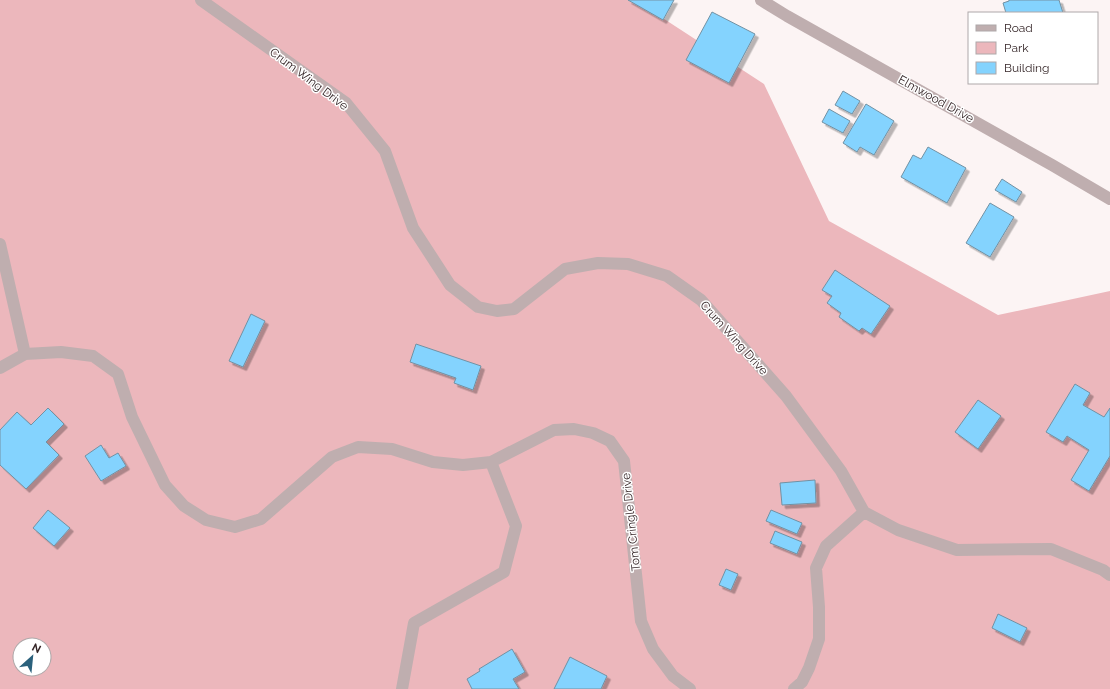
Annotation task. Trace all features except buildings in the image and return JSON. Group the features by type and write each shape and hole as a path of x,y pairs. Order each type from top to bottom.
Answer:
{"street":[{"name":"Crum Wing Drive","path":"201,0 346,103 385,151 413,228 450,285 478,307 497,311 514,309 565,269 598,263 628,264 668,276 700,300 786,396 841,471 864,512"},
{"name":"Elmwood Drive","path":"761,0 1110,199"},
{"path":"0,244 25,354"},
{"name":"Tom Cringle Drive","path":"0,368 25,354 61,352 93,356 118,374 132,417 165,485 184,506 206,520 235,527 261,519 332,456 358,448 392,449 433,462 463,465 491,462 554,430 574,429 593,433 610,441 624,461 641,621 653,650 673,676 690,689"},
{"path":"402,689 414,623 504,572 516,526 491,462"},
{"path":"794,689 802,682 809,668 819,639 819,607 816,568 826,546 864,512 898,530 957,550 1051,549 1103,570 1110,575"}],"green space":[{"path":"0,0 635,0 764,84 829,221 998,315 1110,291 1110,689 0,689"}]}
